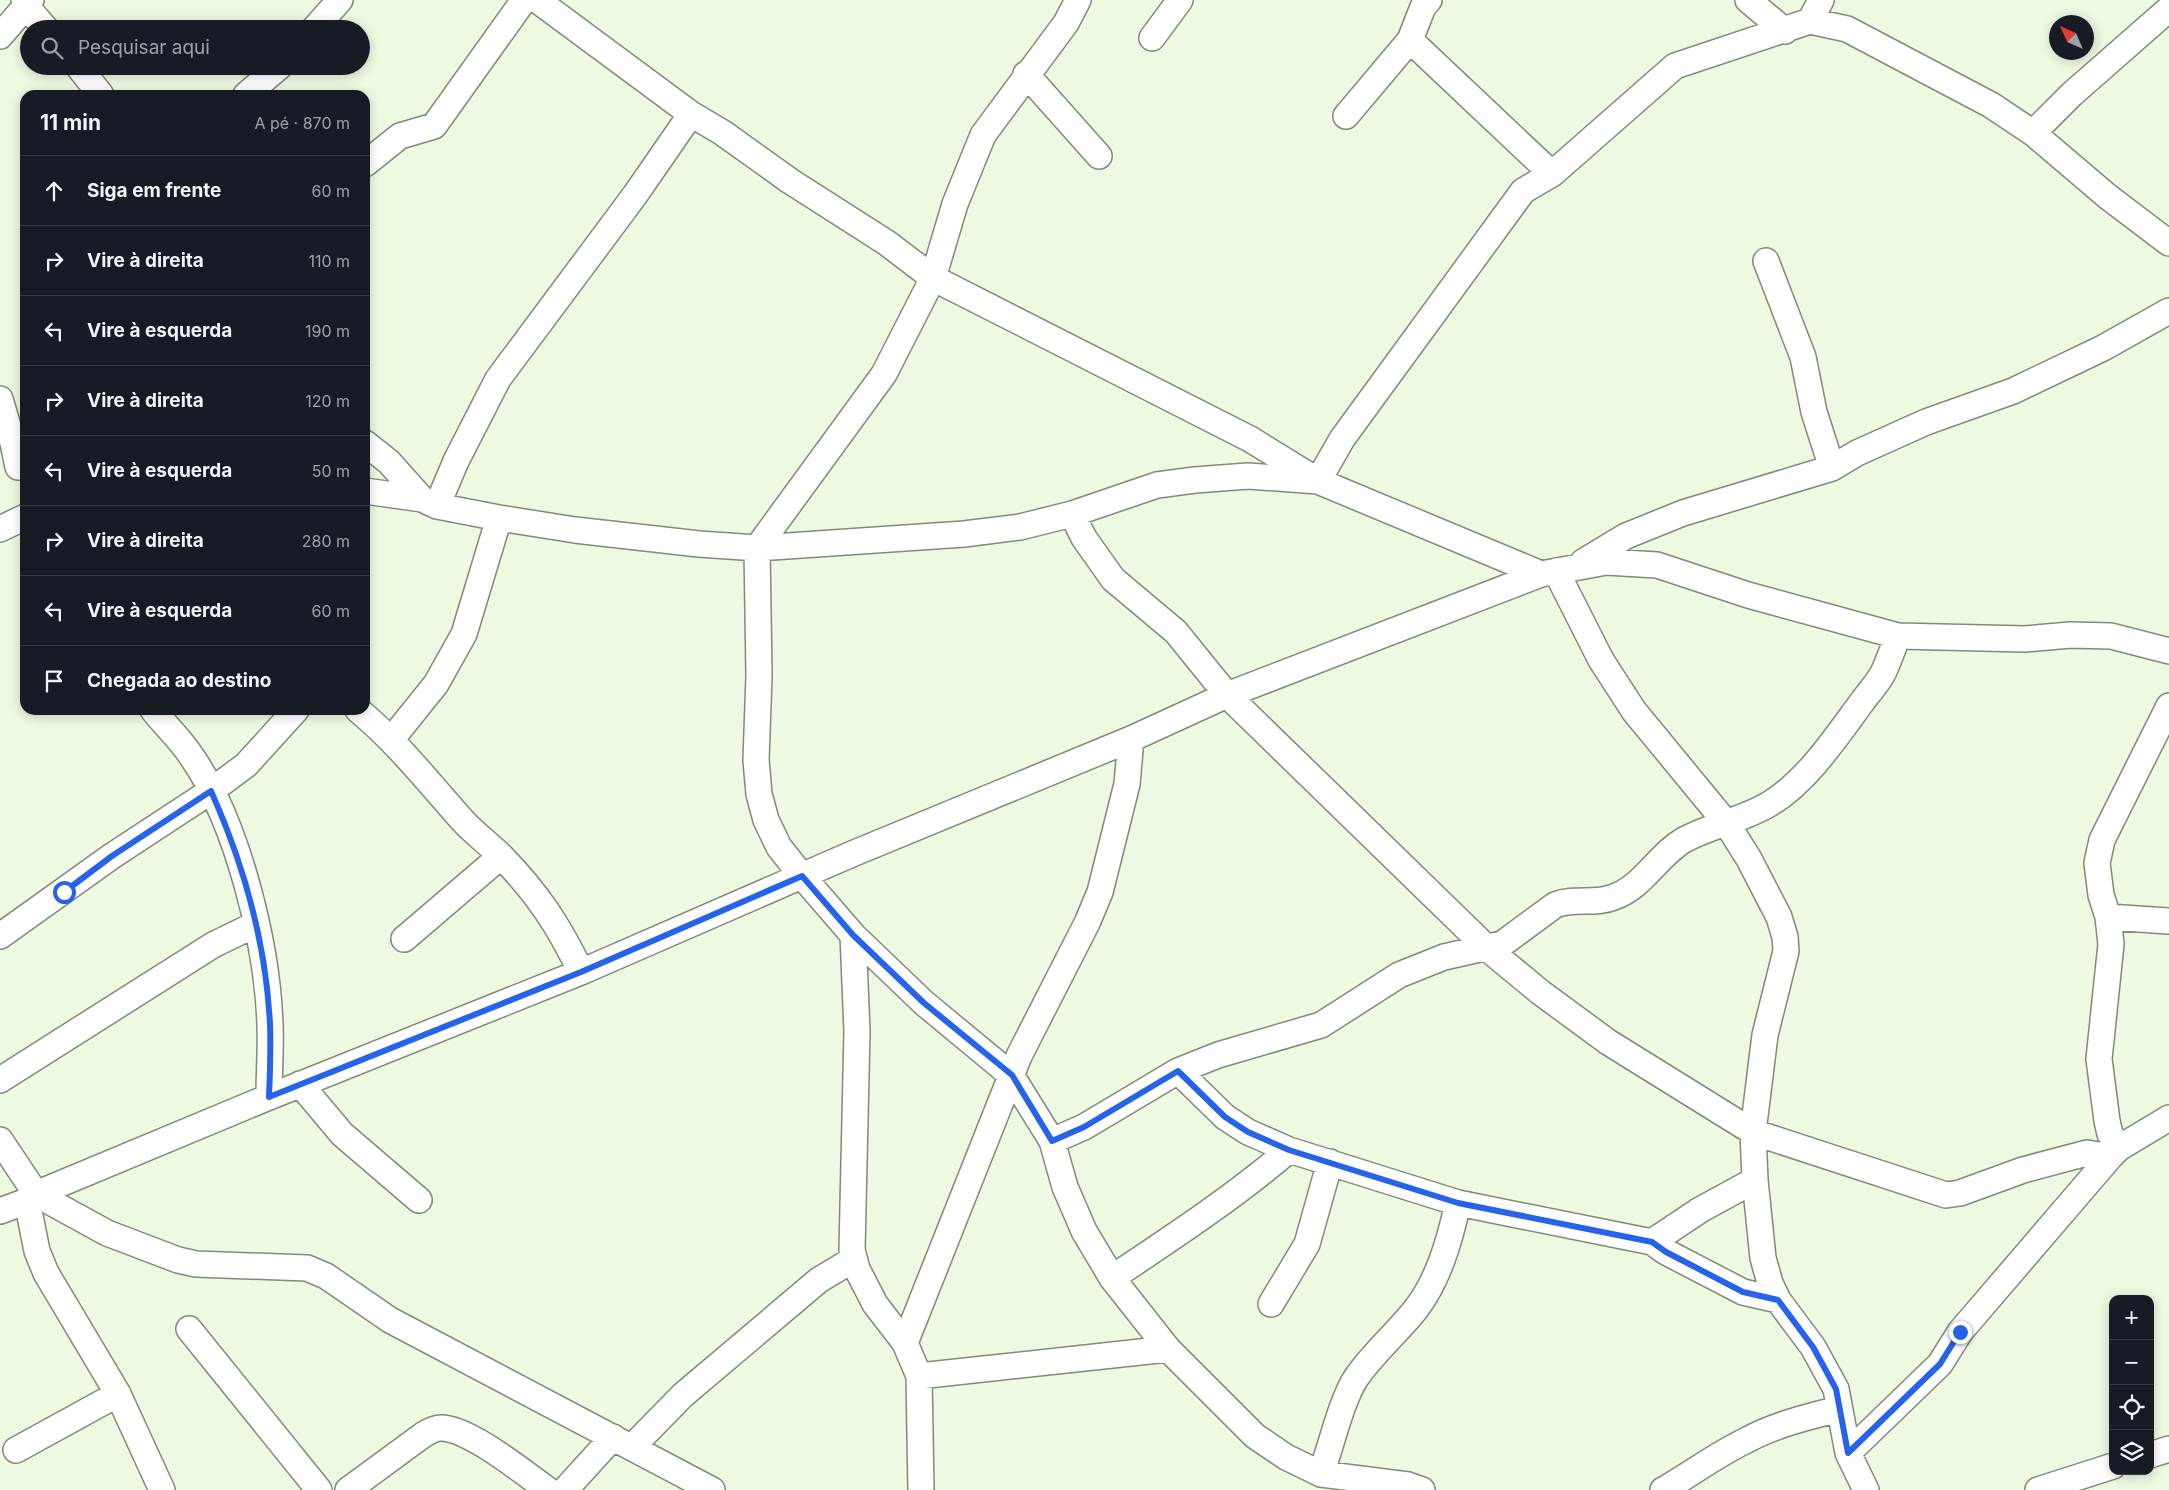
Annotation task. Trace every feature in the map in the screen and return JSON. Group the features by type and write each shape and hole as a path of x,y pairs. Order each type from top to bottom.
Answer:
{"street":[{"path":"322,20 340,0"},
{"path":"1078,0 1066,23 1026,74 983,135 955,204 933,278 884,374 758,548 759,676 756,760 759,794 766,820 780,847 802,876 853,935 924,1003 1012,1075 1052,1141 1065,1187 1084,1231 1112,1278 1168,1349 1255,1436 1286,1457 1321,1474 1408,1485 1422,1490"},
{"path":"1152,38 1180,0"},
{"path":"1346,116 1410,40 1423,7 1429,0"},
{"path":"1748,0 1785,31"},
{"path":"370,160 400,136 434,126 538,1 691,114 723,133 790,181 887,243 933,278 1241,435 1318,481 1557,571 1606,562 1657,565 1748,595 1898,636 2025,639 2070,635 2112,636 2169,651"},
{"path":"0,36 27,2 40,20"},
{"path":"2033,133 2072,94 2169,9"},
{"path":"1318,481 1342,439 1523,191 1552,174 1675,66 1785,31 1816,10 1847,29 1991,105 2033,133 2107,196 2169,243"},
{"path":"1410,40 1552,174"},
{"path":"1026,74 1099,156"},
{"path":"85,75 97,90"},
{"path":"252,90 269,75"},
{"path":"430,502 456,461 498,379 635,195 691,114"},
{"path":"1766,261 1803,358 1814,412 1832,468"},
{"path":"0,1212 300,1084 581,972 802,876 1131,739 1227,695 1557,571 1626,536 1684,513 1832,468 1857,453 1926,422 2013,391 2103,348 2169,311"},
{"path":"0,399 13,442 14,467"},
{"path":"370,447 389,462 430,502"},
{"path":"370,493 430,502 499,518 650,539 758,548 964,534 1020,527 1072,514 1157,486 1195,480 1248,476 1318,481"},
{"path":"1072,514 1084,538 1113,580 1176,632 1227,695 1488,949 1540,992 1608,1042 1753,1132 1946,1195 1960,1193 2023,1170 2087,1153 2115,1153"},
{"path":"391,740 436,684 464,634 499,518"},
{"path":"0,528 20,519"},
{"path":"1557,571 1600,660 1634,711 1727,824 1749,859 1779,918 1786,937 1786,951 1765,1035 1753,1132 1754,1180 1763,1258 1770,1283 1778,1300 1813,1347 1836,1389 1848,1453 1866,1490"},
{"path":"1052,1141 1084,1127 1178,1071 1218,1055 1321,1025 1399,975 1444,957 1488,949 1502,944 1535,918 1563,902 1602,901 1616,897 1647,874 1668,851 1684,840 1727,824 1771,803 1801,778 1883,673 1898,636"},
{"path":"2115,1153 2107,1122 2099,1059 2111,944 2108,917 2101,895 2097,863 2102,840 2169,706"},
{"path":"157,715 192,756 211,791 233,840 256,924 270,1023 269,1097"},
{"path":"0,936 112,856 211,791 246,765 291,715"},
{"path":"364,715 391,740 466,825 501,856 552,917 562,932 581,972"},
{"path":"905,1343 1012,1075 1087,923 1100,892 1128,784 1131,739"},
{"path":"404,939 501,856"},
{"path":"2108,917 2169,921"},
{"path":"0,1080 213,945 256,924"},
{"path":"853,935 857,1031 852,1250 857,1269 876,1304 905,1343 919,1376 920,1490"},
{"path":"1178,1071 1225,1117 1248,1132 1289,1150 1458,1203 1652,1242 1666,1252 1743,1292 1778,1300"},
{"path":"300,1084 342,1134 419,1200"},
{"path":"1848,1453 1940,1364 1960,1332 2115,1153 2169,1118"},
{"path":"0,1140 32,1197 37,1251 46,1274 118,1394 162,1490"},
{"path":"1112,1278 1249,1185 1289,1150"},
{"path":"1271,1304 1308,1244 1330,1162"},
{"path":"1652,1242 1700,1210 1754,1180"},
{"path":"32,1197 107,1233 178,1260 196,1264 307,1268 326,1276 390,1320 712,1490"},
{"path":"1321,1474 1350,1388 1365,1367 1417,1307 1427,1291 1440,1264 1458,1203"},
{"path":"565,1490 819,1280 854,1259"},
{"path":"189,1329 318,1490"},
{"path":"919,1376 1168,1349"},
{"path":"16,1450 118,1394"},
{"path":"1663,1490 1709,1460 1747,1439 1794,1420 1839,1409"},
{"path":"348,1490 422,1435 435,1429 443,1428 480,1443 548,1490"},
{"path":"2154,1454 2169,1449"},
{"path":"2038,1490 2109,1467"}],"route":[{"path":"64,892 112,856 211,791 233,840 245,878 260,940 270,1023 269,1097 581,972 802,876 853,935 924,1003 1012,1075 1052,1141 1084,1127 1178,1071 1225,1117 1248,1132 1289,1150 1377,1176 1458,1203 1652,1242 1666,1252 1743,1292 1778,1300 1813,1347 1836,1389 1848,1453 1940,1364 1960,1332"}]}
